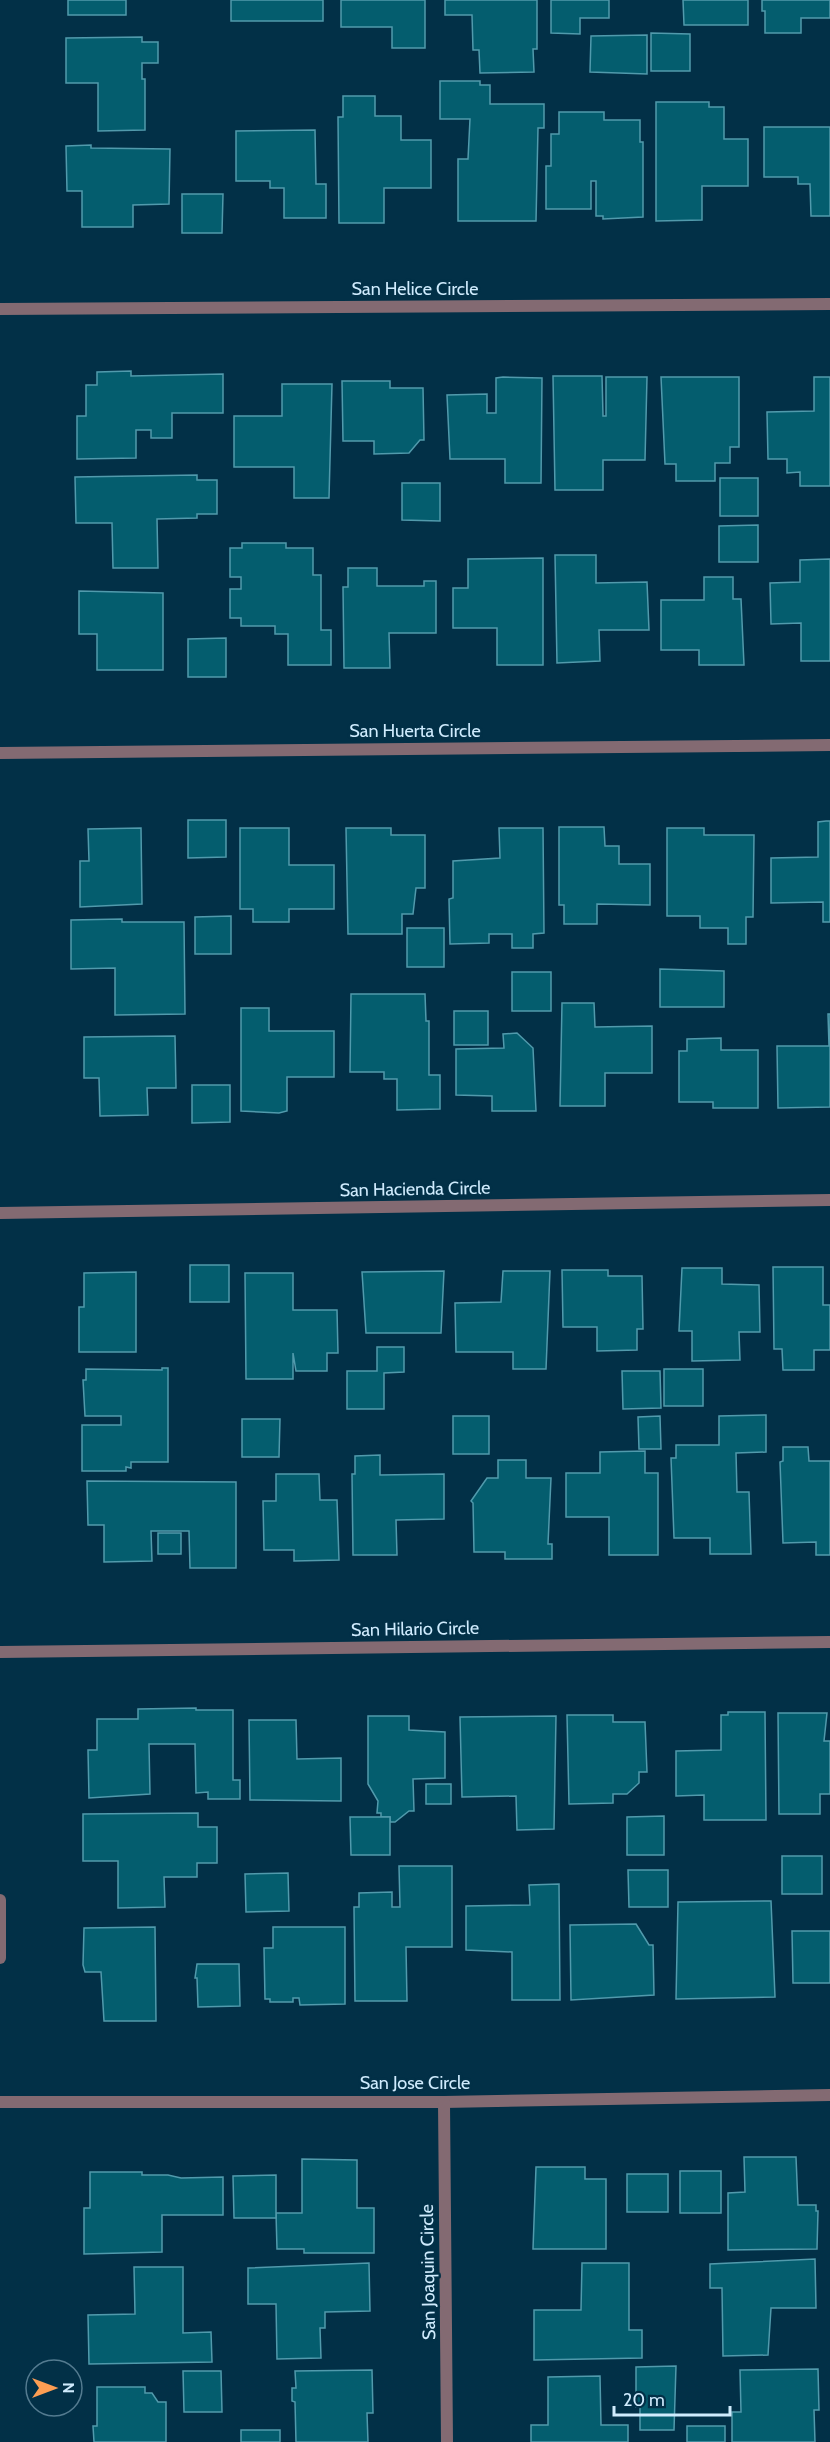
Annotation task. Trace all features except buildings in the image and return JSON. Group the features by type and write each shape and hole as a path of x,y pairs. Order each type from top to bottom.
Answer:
{"street":[{"name":"San Helice Circle","path":"0,309 830,304"},
{"name":"San Huerta Circle","path":"0,753 830,746"},
{"name":"San Hacienda Circle","path":"0,1213 830,1200"},
{"name":"San Hilario Circle","path":"0,1652 830,1642"},
{"path":"0,1900 0,1958"},
{"name":"San Jose Circle","path":"0,2102 444,2102 830,2095"},
{"name":"San Joaquin Circle","path":"444,2102 447,2442"}]}
